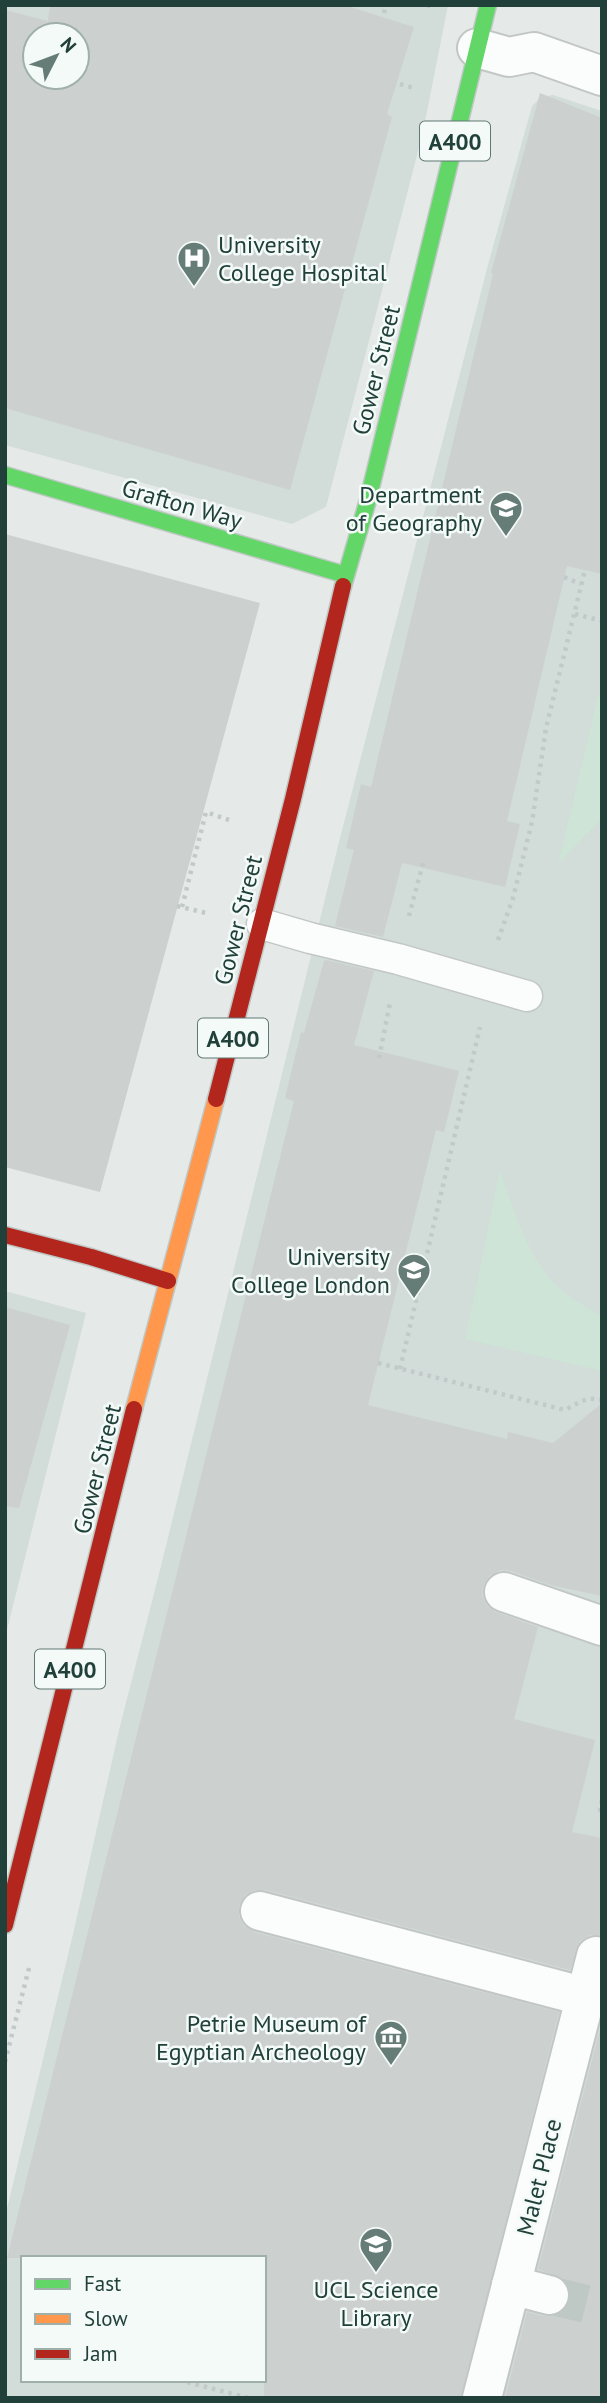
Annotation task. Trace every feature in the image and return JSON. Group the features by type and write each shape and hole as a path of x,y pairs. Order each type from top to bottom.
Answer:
{"main road":[{"name":"Gower Street","path":"5,1925 149,1348 262,924 488,5"},
{"name":"Grafton Way","path":"5,475 346,575"},
{"path":"5,1235 91,1257 168,1281"}],"street":[{"path":"477,48 509,57 534,52 602,76"},
{"path":"504,1592 602,1626"},
{"path":"260,1911 586,1997"},
{"name":"Malet Place","path":"482,2398 596,1956"},
{"path":"511,2285 549,2295"}],"lane":[{"path":"262,924 527,996"}],"path":[{"path":"384,13 386,5"},
{"path":"400,84 414,88"},
{"path":"564,577 581,584"},
{"path":"575,614 602,621"},
{"path":"206,913 180,907 206,812 229,820"},
{"path":"378,1363 565,1410 581,1401 593,1398 602,1400"},
{"path":"602,1800 602,1814"},
{"path":"187,2382 249,2398"}],"shaded area":[{"name":"University College Hospital","path":"5,5 448,5 423,132 326,507 292,524 5,445"},
{"name":"University College London","path":"553,95 602,111 602,2398 5,2398 5,2217 119,1730 338,846 489,261 532,106 541,97"},
{"path":"5,1291 86,1313 5,1638"}],"green space":[{"path":"598,696 602,697 602,819 558,864"},
{"path":"500,1170 517,1220 541,1267 565,1293 602,1317 602,1371 465,1339"}],"building":[{"name":"University College Hospital","path":"50,5 344,5 414,27 387,114 392,117 290,490 5,408 5,10 48,21"},
{"path":"540,93 602,118 602,574 567,566 507,821 520,824 505,887 402,863 383,937 335,926 354,850 346,848 361,784 371,787 493,274 491,273"},
{"path":"5,534 260,603 100,1192 5,1167"},
{"path":"324,961 374,971 354,1045 459,1071 444,1132 436,1130 368,1405 507,1439 508,1432 553,1443 602,1403 602,1596 550,1585 501,1570 489,1576 483,1586 482,1595 487,1606 496,1612 538,1627 514,1719 595,1740 572,1832 602,1838 602,1935 590,1935 580,1941 570,1970 266,1890 255,1890 245,1895 239,1906 239,1917 244,1926 254,1932 559,2012 461,2398 264,2398 266,2256 7,2258 294,1101 285,1098 301,1032 304,1033"},
{"path":"5,1307 70,1325 19,1508 5,1506"},
{"path":"602,2021 602,2398 505,2398 527,2312 555,2316 565,2310 570,2300 570,2289 564,2279 538,2269"}],"tunnel":[{"path":"549,2295 602,2308"}],"traffic: fast":[{"path":"343,586 368,500 488,5"},
{"path":"5,475 346,575"}],"traffic: slow":[{"path":"134,1409 216,1099"}],"traffic: jam":[{"path":"216,1099 293,799 343,586"},
{"path":"5,1235 91,1257 168,1281"},
{"path":"5,1925 134,1409"}],"place":[{"name":"University College Hospital","path":"194,288"},
{"name":"Department of Geography","path":"506,538"},
{"name":"University College London","path":"414,1300"},
{"name":"Petrie Museum of Egyptian Archeology","path":"391,2067"},
{"name":"UCL Science Library","path":"376,2274"}]}
